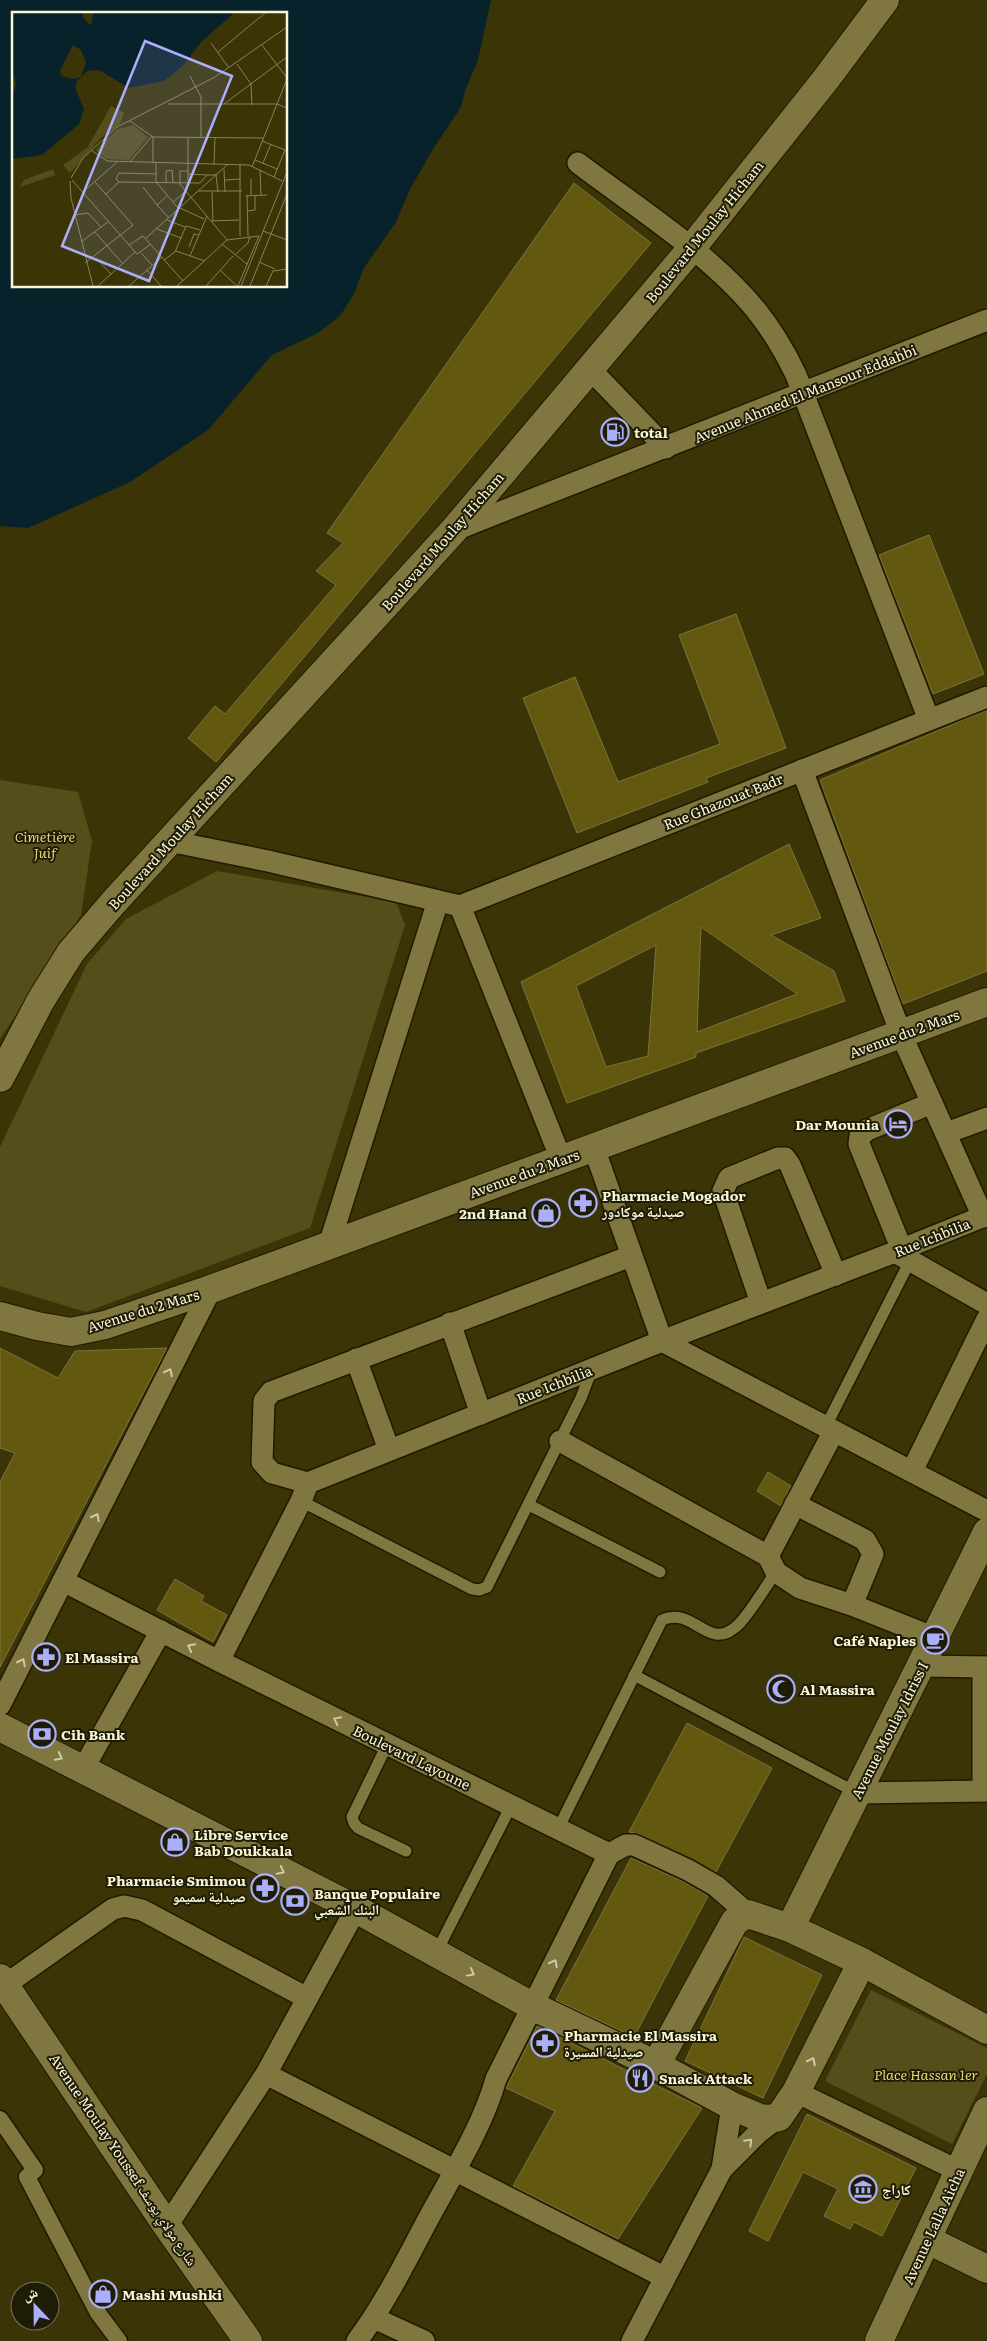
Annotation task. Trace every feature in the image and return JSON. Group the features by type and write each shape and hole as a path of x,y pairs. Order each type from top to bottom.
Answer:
{"street":[{"name":"Boulevard Moulay Hicham","path":"0,1078 41,1000 71,952 454,530 691,249 826,79 885,0"},
{"path":"578,163 691,249 731,284 755,309 786,353 929,720"},
{"name":"Avenue Ahmed El Mansour Eddahbi","path":"454,530 987,320"},
{"path":"590,369 666,448"},
{"name":"Rue Ghazouat Badr","path":"460,906 987,697"},
{"path":"802,770 902,1034 985,1216"},
{"path":"169,842 268,861 460,906 561,1160"},
{"path":"329,1245 438,901"},
{"name":"Avenue du 2 Mars","path":"0,1316 37,1326 71,1332 105,1325 211,1289 987,1002"},
{"path":"932,1103 867,1130 860,1136 859,1144 902,1254 987,1304"},
{"path":"946,1133 987,1118"},
{"path":"594,1148 662,1341 987,1511"},
{"path":"761,1303 723,1191 729,1178 778,1158 785,1158 790,1165 836,1274"},
{"name":"Rue Ichbilia","path":"305,1492 389,1450 836,1274 902,1254 985,1216"},
{"path":"219,1661 305,1492 272,1472 262,1462 264,1401 266,1396 278,1388 631,1256"},
{"path":"0,1705 211,1289"},
{"path":"912,1471 987,1319"},
{"path":"450,1323 481,1414"},
{"path":"356,1359 389,1450"},
{"path":"772,1564 795,1504 830,1429"},
{"path":"560,1441 772,1564 800,1588 852,1605 935,1638"},
{"path":"795,1504 865,1540 870,1546 873,1554 852,1605"},
{"name":"Avenue Moulay Idriss I","path":"790,1928 987,1532"},
{"name":"Boulevard Layoune","path":"63,1581 219,1661 609,1854"},
{"path":"83,1770 161,1631"},
{"path":"857,1793 985,1791 985,1667 921,1666"},
{"path":"0,1727 356,1909 532,2006 656,2065 732,2106 760,2118 770,2119 779,2116"},
{"path":"357,2341 374,2318 455,2170 532,2006 609,1854 626,1844 634,1845 688,1870 716,1886 748,1914 790,1928 862,1962 987,2030"},
{"path":"2,1981 113,1909 124,1906 142,1910 307,1998"},
{"path":"167,2226 266,2074 356,1909"},
{"path":"656,2065 730,1930 736,1921 748,1914"},
{"path":"632,2341 722,2169 758,2133 779,2116 796,2092 862,1962"},
{"name":"Avenue Moulay Youssef شارع مولاي يوسف","path":"2,1981 167,2226 248,2341"},
{"path":"266,2074 664,2277"},
{"path":"796,2092 959,2171"},
{"path":"722,2169 732,2106"},
{"name":"Avenue Lalla Aicha","path":"879,2341 987,2111"},
{"path":"0,2119 34,2170 27,2177 98,2313 119,2341"},
{"path":"928,2240 987,2268"},
{"path":"374,2318 424,2341"}],"lane":[{"path":"830,1429 902,1254"},
{"path":"305,1492 472,1589 479,1590 487,1587 492,1581 581,1398 592,1369"},
{"path":"528,1505 660,1572"},
{"path":"558,1829 662,1620 668,1617 681,1616 715,1635 725,1633 739,1624 772,1564"},
{"path":"634,1675 857,1793"},
{"path":"387,1745 352,1817 358,1828 406,1851"},
{"path":"436,1953 511,1806"}],"green space":[{"name":"Cimetière Juif","path":"0,780 78,792 92,841 81,915 0,1039"},
{"path":"217,871 396,902 405,925 310,1228 86,1312 0,1286 0,1147 87,964 126,919"},
{"name":"Place Hassan 1er","path":"871,1990 987,2048 987,2074 952,2144 825,2081"}],"water":[{"path":"0,0 491,0 478,60 465,91 461,107 433,149 410,189 396,222 364,268 354,294 340,316 318,333 272,355 208,430 130,482 28,528 0,526"}],"building":[{"path":"574,183 651,243 216,762 188,738 215,706 225,714 336,585 316,571 343,543 327,533"},
{"path":"929,535 984,674 933,694 879,555"},
{"path":"736,614 786,748 706,778 708,782 577,833 523,698 575,677 618,782 720,744 679,635"},
{"path":"987,710 987,971 903,1004 820,780"},
{"path":"789,844 821,918 771,935 834,971 845,1001 696,1053 696,1057 567,1103 521,982","holes":["701,927 797,994 697,1032","656,945 648,1056 606,1067 576,986"]},
{"path":"0,1348 58,1378 75,1351 167,1348 0,1667 0,1482 15,1453 0,1448"},
{"path":"768,1472 791,1486 781,1506 757,1491"},
{"path":"175,1579 204,1596 201,1601 227,1615 213,1642 157,1610"},
{"path":"687,1723 772,1768 716,1872 639,1834 629,1832"},
{"path":"631,1858 682,1881 708,1896 634,2037 556,2000"},
{"path":"744,1937 822,1975 763,2098 685,2061"},
{"path":"537,2026 702,2108 618,2239 513,2186 555,2111 506,2088"},
{"path":"807,2114 916,2168 882,2236 854,2222 850,2229 824,2216 838,2189 803,2172 768,2241 749,2231"}],"place":[{"name":"total","path":"615,432"},
{"name":"Dar Mounia","path":"898,1124"},
{"name":"Pharmacie Mogador صيدلية موكادور","path":"583,1203"},
{"name":"2nd Hand","path":"546,1213"},
{"name":"Café Naples","path":"935,1640"},
{"name":"El Massira","path":"46,1657"},
{"name":"Al Massira","path":"781,1689"},
{"name":"Cih Bank","path":"42,1734"},
{"name":"Libre Service Bab Doukkala","path":"175,1842"},
{"name":"Pharmacie Smimou صيدلية سميمو","path":"265,1888"},
{"name":"Banque Populaire البنك الشعبي","path":"295,1901"},
{"name":"Pharmacie El Massira صيدلية المسيرة","path":"545,2043"},
{"name":"Snack Attack","path":"640,2078"},
{"name":"كاراج","path":"863,2189"},
{"name":"Mashi Mushki","path":"103,2294"}]}
